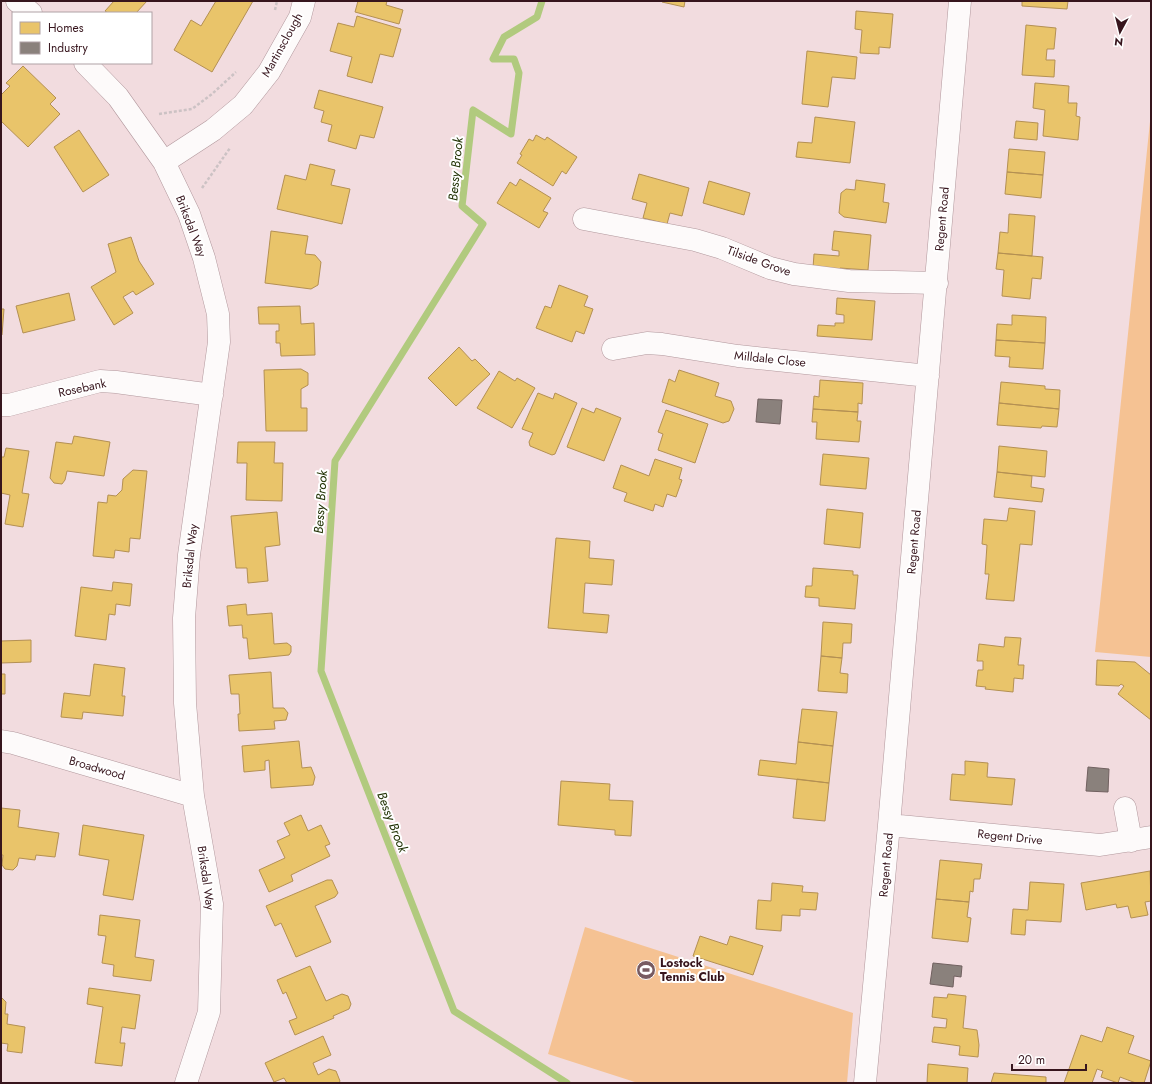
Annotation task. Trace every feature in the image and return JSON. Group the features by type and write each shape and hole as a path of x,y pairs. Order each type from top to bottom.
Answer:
{"street":[{"path":"17,1 30,12"},
{"name":"Martinsclough","path":"164,162 213,130 243,105 269,72 300,17 304,1"},
{"name":"Regent Road","path":"865,1083 889,824 960,1"},
{"name":"Briksdal Way","path":"86,64 118,97 164,162 189,214 204,258 218,314 219,342 189,555 184,618 185,703 193,796 212,904 209,1012 186,1083"},
{"name":"Tilside Grove","path":"584,219 695,240 722,248 770,268 794,274 849,281 936,283"},
{"name":"Milldale Close","path":"613,349 647,343 662,344 738,356 928,376"},
{"name":"Rosebank","path":"1,405 9,405 100,381 212,396"},
{"name":"Broadwood","path":"1,741 13,743 193,796"},
{"name":"Regent Drive","path":"889,824 1100,845 1141,839 1125,808"}],"path":[{"path":"274,12 277,1"},
{"path":"155,113 162,115 192,109 212,94 237,71"}],"shaded area":[{"path":"1151,112 1151,657 1095,652"},
{"name":"Lostock Tennis Club","path":"585,927 853,1013 847,1083 638,1083 548,1054"}],"building: Homes":[{"path":"114,1 147,1 137,12 105,11"},
{"path":"216,1 253,1 212,72 174,50 191,20 201,26"},
{"path":"358,1 387,1 386,5 403,10 399,24 355,12"},
{"path":"685,1 684,7 662,2"},
{"path":"1022,1 1068,1 1067,9 1022,6"},
{"path":"856,11 893,14 890,48 879,47 879,54 860,53 862,30 855,29"},
{"path":"357,16 401,29 393,57 380,54 372,83 347,76 352,57 330,51 338,23 354,27"},
{"path":"1026,25 1056,28 1054,49 1047,49 1046,60 1055,60 1054,77 1022,75"},
{"path":"807,51 857,57 855,79 832,77 828,107 802,104"},
{"path":"23,66 56,98 50,104 60,114 28,147 1,121 1,95 10,86 6,83"},
{"path":"1035,83 1069,86 1068,103 1077,103 1076,116 1080,117 1078,140 1043,136 1045,110 1033,108"},
{"path":"319,90 383,107 374,138 360,135 356,149 328,141 332,125 321,122 324,111 314,108"},
{"path":"815,117 855,122 850,163 796,157 798,142 812,143"},
{"path":"1016,121 1038,123 1037,140 1014,138"},
{"path":"79,130 109,175 83,192 54,147"},
{"path":"536,135 545,140 547,137 577,157 566,174 562,171 553,186 517,163 522,155 520,154 529,139 533,141"},
{"path":"1009,149 1045,152 1043,175 1007,172"},
{"path":"310,164 335,170 331,185 350,189 342,224 277,209 285,175 306,180"},
{"path":"1007,172 1043,175 1041,198 1005,194"},
{"path":"639,174 689,188 682,216 670,213 667,224 643,218 647,203 632,199"},
{"path":"520,179 551,198 543,211 548,213 539,228 497,203 510,182 516,186"},
{"path":"856,180 885,184 883,202 889,203 886,223 844,217 839,213 841,193 846,189 855,190"},
{"path":"709,181 750,193 744,215 703,203"},
{"path":"1009,214 1035,216 1032,256 998,253 1000,232 1008,233"},
{"path":"271,231 308,236 305,254 315,255 321,262 318,285 311,289 265,283"},
{"path":"834,231 871,235 868,270 813,268 814,254 839,256 839,251 832,250"},
{"path":"131,237 139,261 154,284 136,295 133,291 123,297 133,313 114,325 91,287 116,272 108,244"},
{"path":"998,253 1043,257 1041,279 1032,278 1030,299 1002,296 1004,270 996,269"},
{"path":"559,285 588,296 584,306 593,309 584,334 576,331 572,342 536,328 545,306 551,308"},
{"path":"69,293 75,320 23,333 16,306"},
{"path":"837,298 875,301 872,340 817,336 818,325 835,326 835,323 844,323 844,315 836,314"},
{"path":"300,306 301,324 314,323 315,355 281,356 280,343 276,343 276,331 279,331 279,324 259,324 258,307"},
{"path":"1,309 4,309 2,335 1,335"},
{"path":"1012,315 1046,317 1045,343 996,340 997,324 1012,325"},
{"path":"996,340 1045,343 1043,369 1009,367 1010,357 995,356"},
{"path":"459,347 472,361 475,359 490,374 456,406 428,378"},
{"path":"301,369 308,373 308,385 301,389 301,408 307,408 307,431 266,431 264,370"},
{"path":"679,370 719,383 715,396 731,401 734,409 729,421 723,423 662,402 669,379 675,382"},
{"path":"499,371 515,381 517,378 535,388 512,428 477,408"},
{"path":"820,380 863,383 862,404 858,403 858,412 813,409 814,396 819,397"},
{"path":"1001,382 1045,386 1045,389 1060,390 1059,409 999,403"},
{"path":"538,393 553,399 555,393 577,403 555,454 552,455 530,446 529,442 533,433 522,429"},
{"path":"999,403 1059,409 1057,427 1042,426 1041,428 997,425"},
{"path":"582,408 594,413 596,408 621,418 604,461 567,447"},
{"path":"813,409 858,412 857,421 861,421 859,442 816,439 817,422 812,422"},
{"path":"666,410 708,424 695,463 658,450 663,434 658,432"},
{"path":"74,436 110,442 104,476 67,471 65,480 62,484 54,483 50,478 56,442 72,444"},
{"path":"238,442 275,442 274,463 283,463 282,501 246,500 247,463 237,463"},
{"path":"999,446 1047,451 1045,477 997,472"},
{"path":"6,448 29,451 22,493 29,494 23,527 5,524 10,495 1,493 1,457 4,457"},
{"path":"823,454 869,458 866,489 820,485"},
{"path":"655,459 682,468 679,479 682,480 676,497 667,494 663,507 655,504 653,511 624,501 627,493 613,488 621,465 649,476"},
{"path":"133,470 147,471 140,539 130,538 129,552 115,550 114,558 93,556 98,502 107,503 108,495 116,496 122,490 123,479"},
{"path":"997,472 1032,476 1031,487 1044,489 1042,502 994,497"},
{"path":"1009,508 1035,511 1032,545 1020,544 1014,601 986,599 989,574 985,574 987,545 982,544 984,519 1007,521"},
{"path":"827,509 863,513 860,548 824,544"},
{"path":"277,512 280,545 265,547 268,581 248,583 247,568 236,568 231,516"},
{"path":"556,538 590,541 589,558 614,560 612,585 585,583 583,613 609,615 607,633 548,628"},
{"path":"813,568 853,571 853,575 858,575 855,609 819,606 819,598 805,597 806,586 812,586"},
{"path":"113,582 132,584 130,606 116,604 115,615 109,614 106,640 75,636 81,587 112,591"},
{"path":"246,604 247,615 272,613 274,644 287,643 291,646 291,652 289,655 249,659 247,638 243,638 242,625 229,626 227,606"},
{"path":"823,622 852,624 851,643 843,643 842,658 821,656"},
{"path":"1005,637 1021,638 1018,665 1024,665 1023,679 1014,678 1013,692 985,689 986,687 976,686 978,670 983,670 983,661 977,661 979,644 1004,647"},
{"path":"31,640 31,662 1,663 1,641"},
{"path":"821,656 842,658 840,673 848,674 847,693 818,691"},
{"path":"1097,660 1135,662 1151,675 1151,720 1118,694 1124,686 1121,684 1119,686 1096,685"},
{"path":"94,664 125,668 122,696 125,696 123,716 83,712 82,719 61,717 64,693 90,696"},
{"path":"271,672 273,708 284,708 288,713 286,720 274,721 275,729 239,731 239,694 231,694 229,675"},
{"path":"1,674 5,674 5,694 1,694"},
{"path":"802,709 837,712 833,746 798,742"},
{"path":"299,741 302,768 311,767 315,777 313,785 271,788 269,760 265,761 265,770 244,772 242,746"},
{"path":"798,742 833,746 829,783 758,775 760,760 796,764"},
{"path":"965,761 988,763 987,777 1015,779 1012,805 950,800 952,774 965,775"},
{"path":"797,779 829,783 825,821 793,818"},
{"path":"561,781 610,784 609,800 633,801 631,836 615,835 615,830 558,825"},
{"path":"1,808 20,810 18,827 59,833 55,857 36,855 35,860 19,858 17,866 13,870 5,869 2,865 3,855 1,855"},
{"path":"301,815 308,831 321,825 330,844 325,846 330,856 291,875 293,881 269,892 259,870 285,858 277,841 290,835 284,823"},
{"path":"83,825 144,835 133,900 103,895 109,860 79,855"},
{"path":"940,860 982,864 980,879 974,879 973,892 970,891 969,902 936,899"},
{"path":"1150,871 1151,901 1145,902 1148,915 1131,918 1128,906 1117,908 1116,904 1086,910 1081,883"},
{"path":"327,880 332,880 338,893 335,897 315,906 331,942 296,957 281,923 275,926 266,906"},
{"path":"1030,882 1064,884 1061,922 1026,920 1025,935 1011,934 1013,909 1028,910"},
{"path":"772,883 803,886 802,892 818,893 816,910 800,909 800,916 782,915 781,931 756,929 758,900 771,901"},
{"path":"936,899 969,902 967,917 971,918 968,942 932,938"},
{"path":"100,915 140,920 135,957 154,960 151,981 113,976 114,965 102,963 106,936 98,935"},
{"path":"700,936 727,945 730,936 763,946 753,975 693,956"},
{"path":"310,966 326,1001 342,994 348,996 351,1004 349,1009 333,1016 334,1018 295,1035 289,1021 297,1018 286,992 283,994 277,980"},
{"path":"89,988 140,995 135,1029 122,1027 120,1043 125,1043 122,1066 95,1063 103,1007 87,1004"},
{"path":"948,994 966,996 963,1028 977,1030 979,1045 978,1057 959,1055 960,1046 932,1042 934,1027 946,1028 947,1019 932,1017 934,997 947,998"},
{"path":"1,997 6,1002 5,1014 8,1014 7,1024 25,1027 22,1053 7,1051 8,1044 1,1043"},
{"path":"1107,1027 1134,1036 1128,1053 1151,1061 1144,1083 1136,1083 1120,1077 1118,1083 1101,1077 1103,1071 1097,1069 1092,1083 1064,1083 1081,1035 1102,1042"},
{"path":"323,1036 331,1055 313,1063 318,1075 329,1069 336,1071 340,1081 339,1083 287,1083 284,1078 274,1082 265,1063"},
{"path":"928,1064 968,1068 967,1083 927,1083"},
{"path":"994,1073 1046,1077 1046,1083 991,1083"}],"building: Industry":[{"path":"758,399 782,400 780,424 756,422"},
{"path":"1088,767 1109,769 1108,792 1086,791"},
{"path":"933,963 962,966 961,977 954,976 953,987 930,984"}],"waterway":[{"name":"Bessy Brook","path":"542,1 537,17 504,37 493,59 514,59 519,73 511,134 473,110 462,206 483,224 335,461 321,671 454,1011 567,1083"}],"place":[{"name":"Lostock Tennis Club","path":"646,970"}]}
